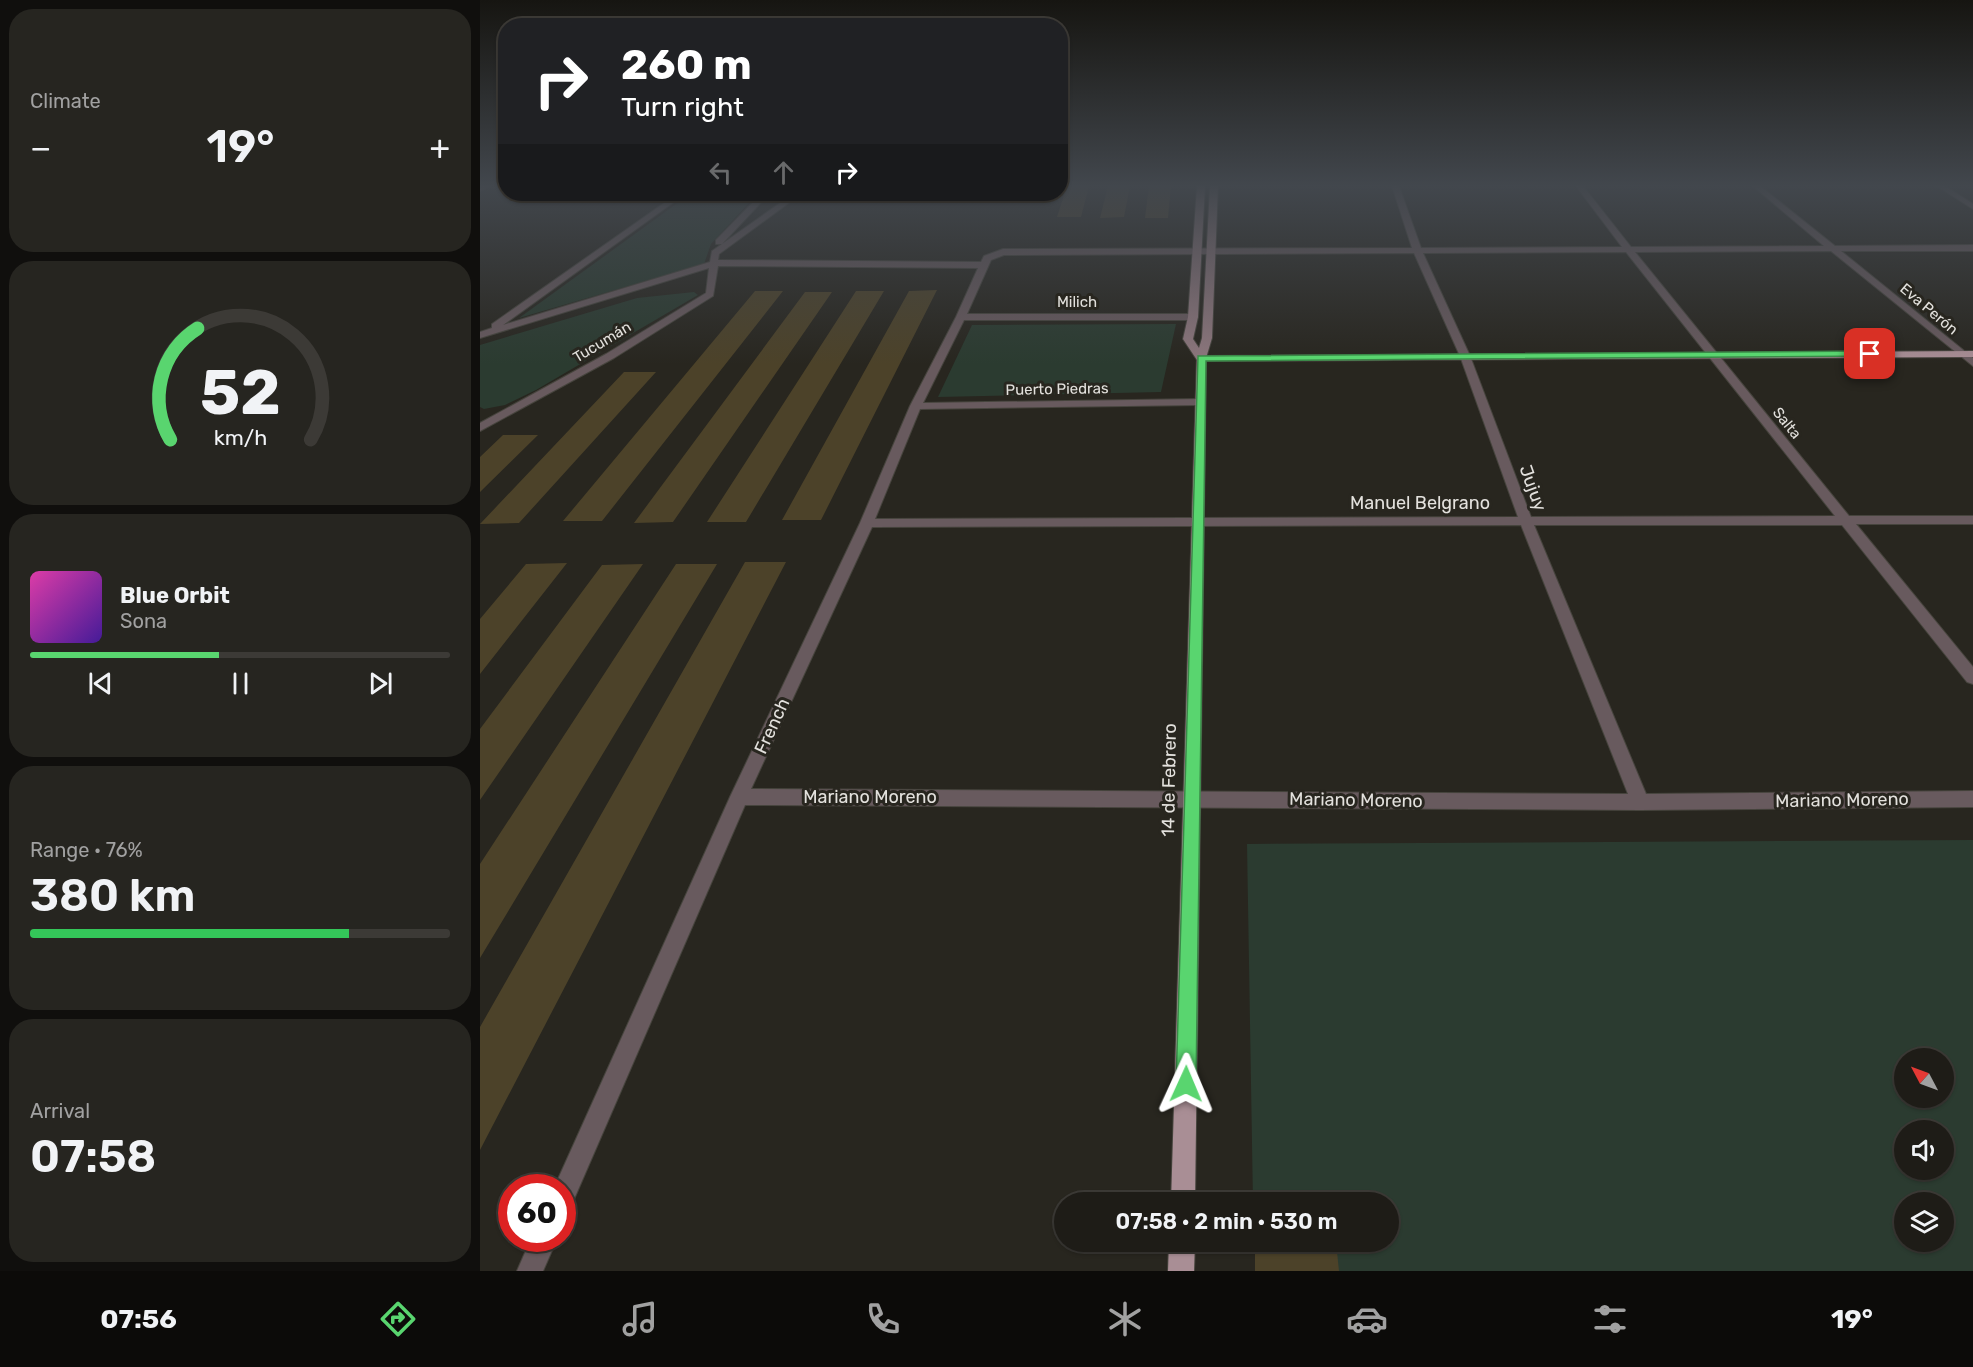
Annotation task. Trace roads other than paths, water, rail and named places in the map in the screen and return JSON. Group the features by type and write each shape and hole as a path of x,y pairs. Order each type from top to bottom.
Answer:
{"main road":[{"name":"14 de Febrero","path":"1197,245 1193,317 1188,339 1201,358"},
{"name":"14 de Febrero","path":"1183,1192 1193,798 1199,402 1201,358 1207,338 1211,245"},
{"path":"1201,358 1967,354"},
{"path":"1181,1271 1182,1252"}],"street":[{"path":"481,335 608,245"},
{"path":"715,258 718,245"},
{"path":"715,258 731,245"},
{"name":"Jujuy","path":"1416,245 1465,356 1526,521 1640,802"},
{"name":"Salta","path":"1626,245 1711,354 1973,678"},
{"name":"Eva Perón","path":"1830,245 1967,354 1973,363"},
{"path":"481,335 715,258 986,261 1003,252 1211,249 1973,248"},
{"name":"Tucumán","path":"481,426 610,356 710,294 715,258"},
{"name":"French","path":"572,1174 739,796 867,523 916,406 961,317 986,261"},
{"name":"Milich","path":"961,317 1193,317"},
{"name":"Puerto Piedras","path":"916,406 1199,402"},
{"name":"Manuel Belgrano","path":"867,523 1197,520 1973,520"},
{"name":"Mariano Moreno","path":"739,796 1640,802 1973,799"},
{"path":"530,1271 538,1252"}]}
